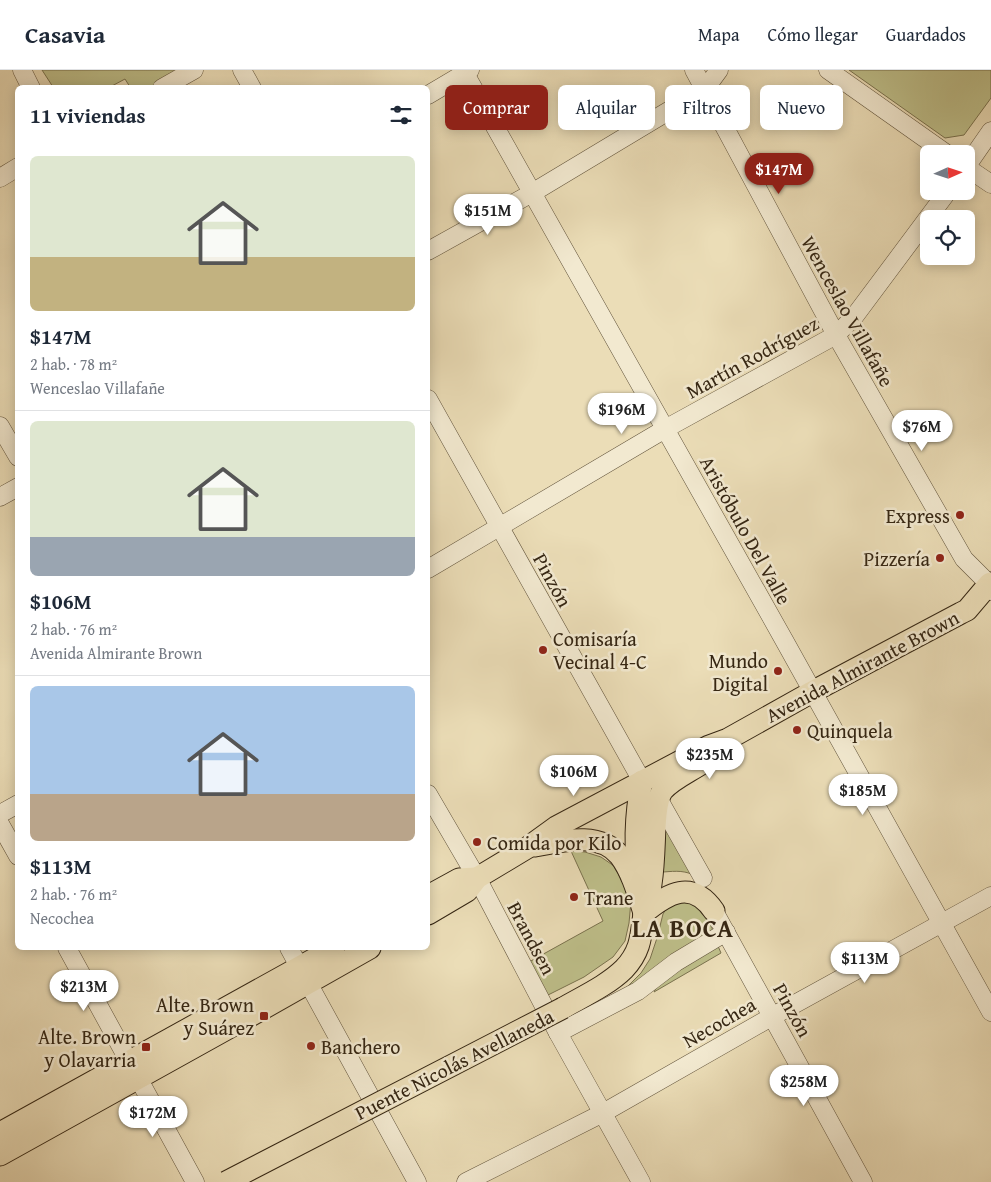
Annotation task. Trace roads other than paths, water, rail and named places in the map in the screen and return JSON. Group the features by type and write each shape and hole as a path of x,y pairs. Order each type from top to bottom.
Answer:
{"main road":[{"name":"Avenida Almirante Brown","path":"430,895 459,879 476,878 527,848 556,827 709,746 728,739 967,610 991,583"},
{"name":"Avenida Almirante Brown","path":"659,800 664,790 714,755 728,739"},
{"name":"Puente Nicolás Avellaneda","path":"642,781 635,825 638,873 644,913"},
{"name":"Puente Nicolás Avellaneda","path":"226,1182 563,1008 617,976 634,956 643,930 644,913 651,884 659,800"},
{"path":"527,848 554,842 595,841 609,846 620,856 631,874 644,913 666,897 684,892 700,896 714,911"},
{"name":"Avenida Almirante Brown","path":"430,913 468,891 476,878"},
{"path":"304,974 332,950"},
{"path":"0,1154 134,1069 304,974 365,950"},
{"path":"0,1133 134,1069"}],"street":[{"path":"22,70 30,85"},
{"path":"167,85 194,70"},
{"path":"242,70 250,85"},
{"name":"Wenceslao Villafañe","path":"694,70 703,85"},
{"path":"708,85 719,70"},
{"path":"828,70 934,145"},
{"path":"430,94 466,71"},
{"name":"Aristóbulo Del Valle","path":"466,71 532,193 991,1012"},
{"path":"430,251 532,193 665,113"},
{"name":"Wenceslao Villafañe","path":"727,130 836,335 964,558 991,583"},
{"path":"975,154 991,131"},
{"path":"0,178 15,169"},
{"path":"975,173 991,184"},
{"name":"Martín Rodríguez","path":"430,568 665,429 836,335 847,326 941,200"},
{"name":"Pinzón","path":"430,403 642,781"},
{"path":"0,426 15,452"},
{"path":"0,497 15,489"},
{"name":"Brandsen","path":"430,798 476,878 558,1033 641,1182"},
{"path":"659,800 703,878"},
{"path":"0,814 15,806"},
{"path":"0,824 15,851"},
{"name":"Necochea","path":"466,1182 603,1113 772,1016 991,896"},
{"name":"Pinzón","path":"714,911 863,1182"},
{"path":"558,1033 638,991 676,962 726,932"},
{"path":"68,950 195,1182"},
{"path":"291,950 417,1182"}],"place":[{"name":"Express","path":"960,515"},
{"name":"Pizzería","path":"940,558"},
{"name":"Comisaría Vecinal 4-C","path":"543,650"},
{"name":"Mundo Digital","path":"778,671"},
{"name":"Quinquela","path":"797,730"},
{"name":"Comida por Kilo","path":"477,842"},
{"name":"Trane","path":"574,897"},
{"name":"Alte. Brown y Suárez","path":"264,1016"},
{"name":"Banchero","path":"311,1046"},
{"name":"Alte. Brown y Olavarria","path":"146,1047"}],"district":[{"name":"LA BOCA","path":"683,928"}]}
